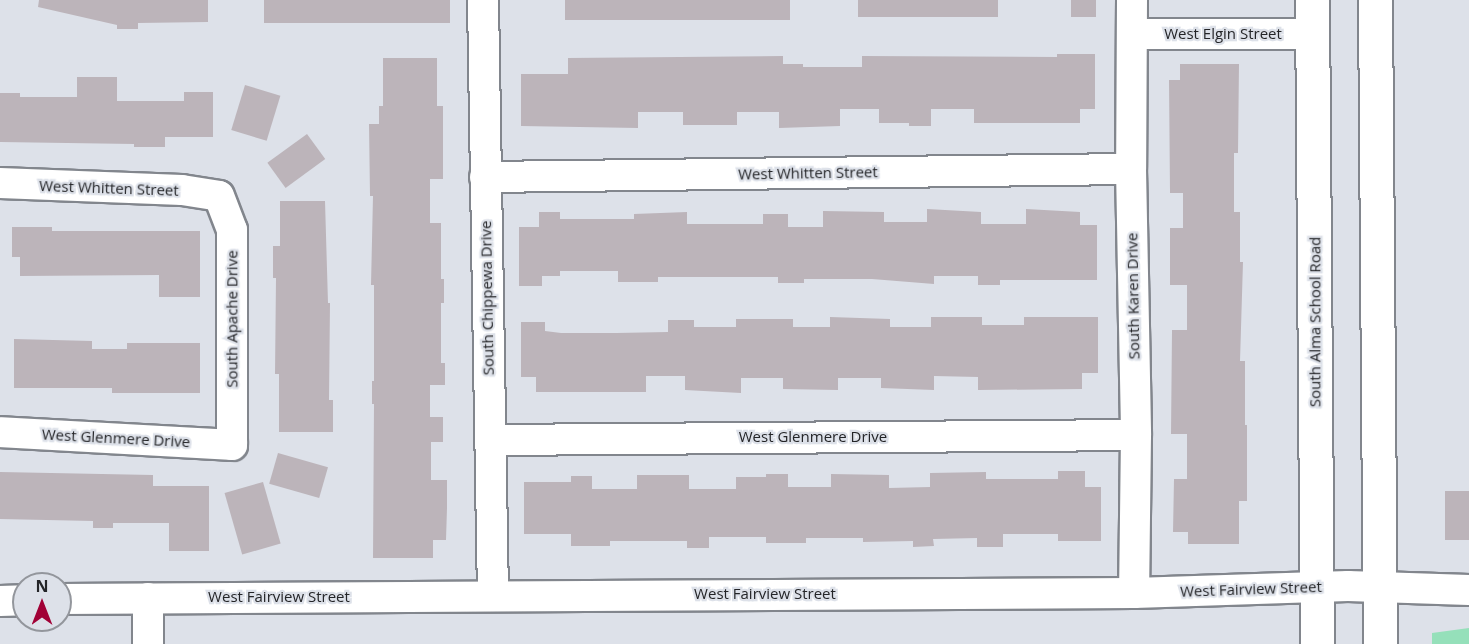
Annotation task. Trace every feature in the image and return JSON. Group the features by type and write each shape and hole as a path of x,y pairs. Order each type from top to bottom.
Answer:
{"main road":[{"name":"South Alma School Road","path":"1312,0 1317,644"},
{"path":"1375,0 1380,644"}],"street":[{"name":"South Chippewa Drive","path":"483,0 494,595"},
{"name":"South Karen Drive","path":"1132,0 1134,34 1131,170 1136,435 1134,593"},
{"name":"West Elgin Street","path":"1134,34 1312,34"},
{"name":"West Whitten Street","path":"485,177 1131,170"},
{"name":"West Whitten Street","path":"0,183 182,190 219,196"},
{"name":"South Apache Drive","path":"219,196 232,230 232,445"},
{"name":"West Glenmere Drive","path":"0,432 232,445"},
{"name":"West Glenmere Drive","path":"491,440 1136,435"},
{"name":"West Fairview Street","path":"72,599 1134,593 1348,586 1379,589 1469,590"},
{"path":"148,598 148,644"}],"green space":[{"path":"1469,628 1469,644 1432,644 1432,633"}],"building":[{"path":"39,0 208,0 208,22 138,23 138,29 117,29 117,25 38,7"},
{"path":"264,0 450,0 450,23 264,23"},
{"path":"565,0 790,0 790,20 565,20"},
{"path":"858,0 998,0 998,17 858,17"},
{"path":"1071,0 1096,0 1096,17 1071,17"},
{"path":"1057,54 1095,54 1095,109 1080,109 1080,123 974,123 974,109 931,109 931,126 909,126 909,123 879,123 879,109 840,109 840,126 779,128 779,112 737,112 737,125 683,125 683,112 638,112 638,128 521,126 521,74 568,74 568,58 783,56 783,64 803,64 803,67 862,67 862,56 1057,57"},
{"path":"383,58 437,58 437,106 443,106 443,179 430,179 430,223 441,223 441,279 444,279 444,303 441,303 441,363 445,363 445,385 430,385 430,417 443,417 443,442 431,442 431,480 447,480 447,508 446,540 433,540 433,558 373,558 374,285 371,285 373,196 370,196 369,124 379,124 379,106 383,106"},
{"path":"1180,64 1239,64 1238,153 1234,153 1234,212 1240,212 1240,262 1243,262 1240,361 1245,361 1247,501 1239,501 1239,544 1188,544 1188,532 1173,532 1174,479 1187,479 1187,434 1171,434 1172,330 1187,330 1187,285 1170,285 1170,228 1183,228 1183,193 1170,193 1169,80 1180,80"},
{"path":"77,77 117,77 117,101 184,101 184,92 213,92 213,137 165,137 165,147 134,147 134,144 0,142 0,93 20,93 20,97 77,97"},
{"path":"245,85 280,96 267,141 231,130"},
{"path":"307,134 325,159 286,188 267,163"},
{"path":"280,201 325,201 328,303 330,303 329,400 333,400 333,432 279,432 279,374 275,374 276,278 273,278 273,246 280,246"},
{"path":"927,209 981,212 981,224 1026,224 1026,209 1080,212 1080,225 1097,225 1097,280 1000,280 1000,285 978,285 978,276 934,276 934,284 872,279 804,279 804,283 778,283 778,277 658,277 658,282 618,282 618,271 560,271 560,276 542,276 542,286 519,286 519,227 539,227 539,212 560,212 560,219 634,219 634,214 687,212 687,224 763,224 763,214 788,214 788,227 823,227 823,211 884,212 884,222 927,222"},
{"path":"12,227 52,227 52,231 200,231 200,297 159,297 159,275 20,276 20,257 12,257"},
{"path":"830,317 890,319 890,327 931,327 931,317 982,317 982,325 1024,325 1024,317 1098,317 1098,373 1082,373 1082,389 978,390 978,377 934,376 934,390 881,388 881,378 838,378 838,390 783,389 783,378 741,378 741,393 685,390 685,376 646,376 646,392 536,392 536,377 521,377 521,322 545,322 545,331 561,333 616,333 668,332 668,320 694,320 694,327 736,327 736,319 793,319 793,327 830,327"},
{"path":"14,339 92,341 92,349 127,349 127,343 200,343 200,393 112,393 112,388 14,388"},
{"path":"278,453 328,467 319,498 269,484"},
{"path":"1058,471 1085,471 1085,487 1101,487 1101,541 1058,541 1058,534 1003,534 1003,547 977,547 977,538 933,539 934,546 913,547 913,541 863,542 863,538 806,538 806,543 766,543 766,537 709,537 709,548 687,548 687,541 610,541 610,546 571,546 571,534 524,534 524,482 571,482 571,476 592,476 592,489 637,489 637,475 689,475 689,489 736,489 736,477 766,477 766,474 788,474 788,487 831,487 831,474 889,475 889,488 930,487 930,473 986,472 986,479 1058,479"},
{"path":"0,472 153,475 153,486 209,486 209,551 169,551 169,523 113,523 113,528 93,528 93,521 0,519"},
{"path":"263,482 281,544 242,555 225,493"},
{"path":"1445,491 1469,491 1469,540 1445,540"}]}
